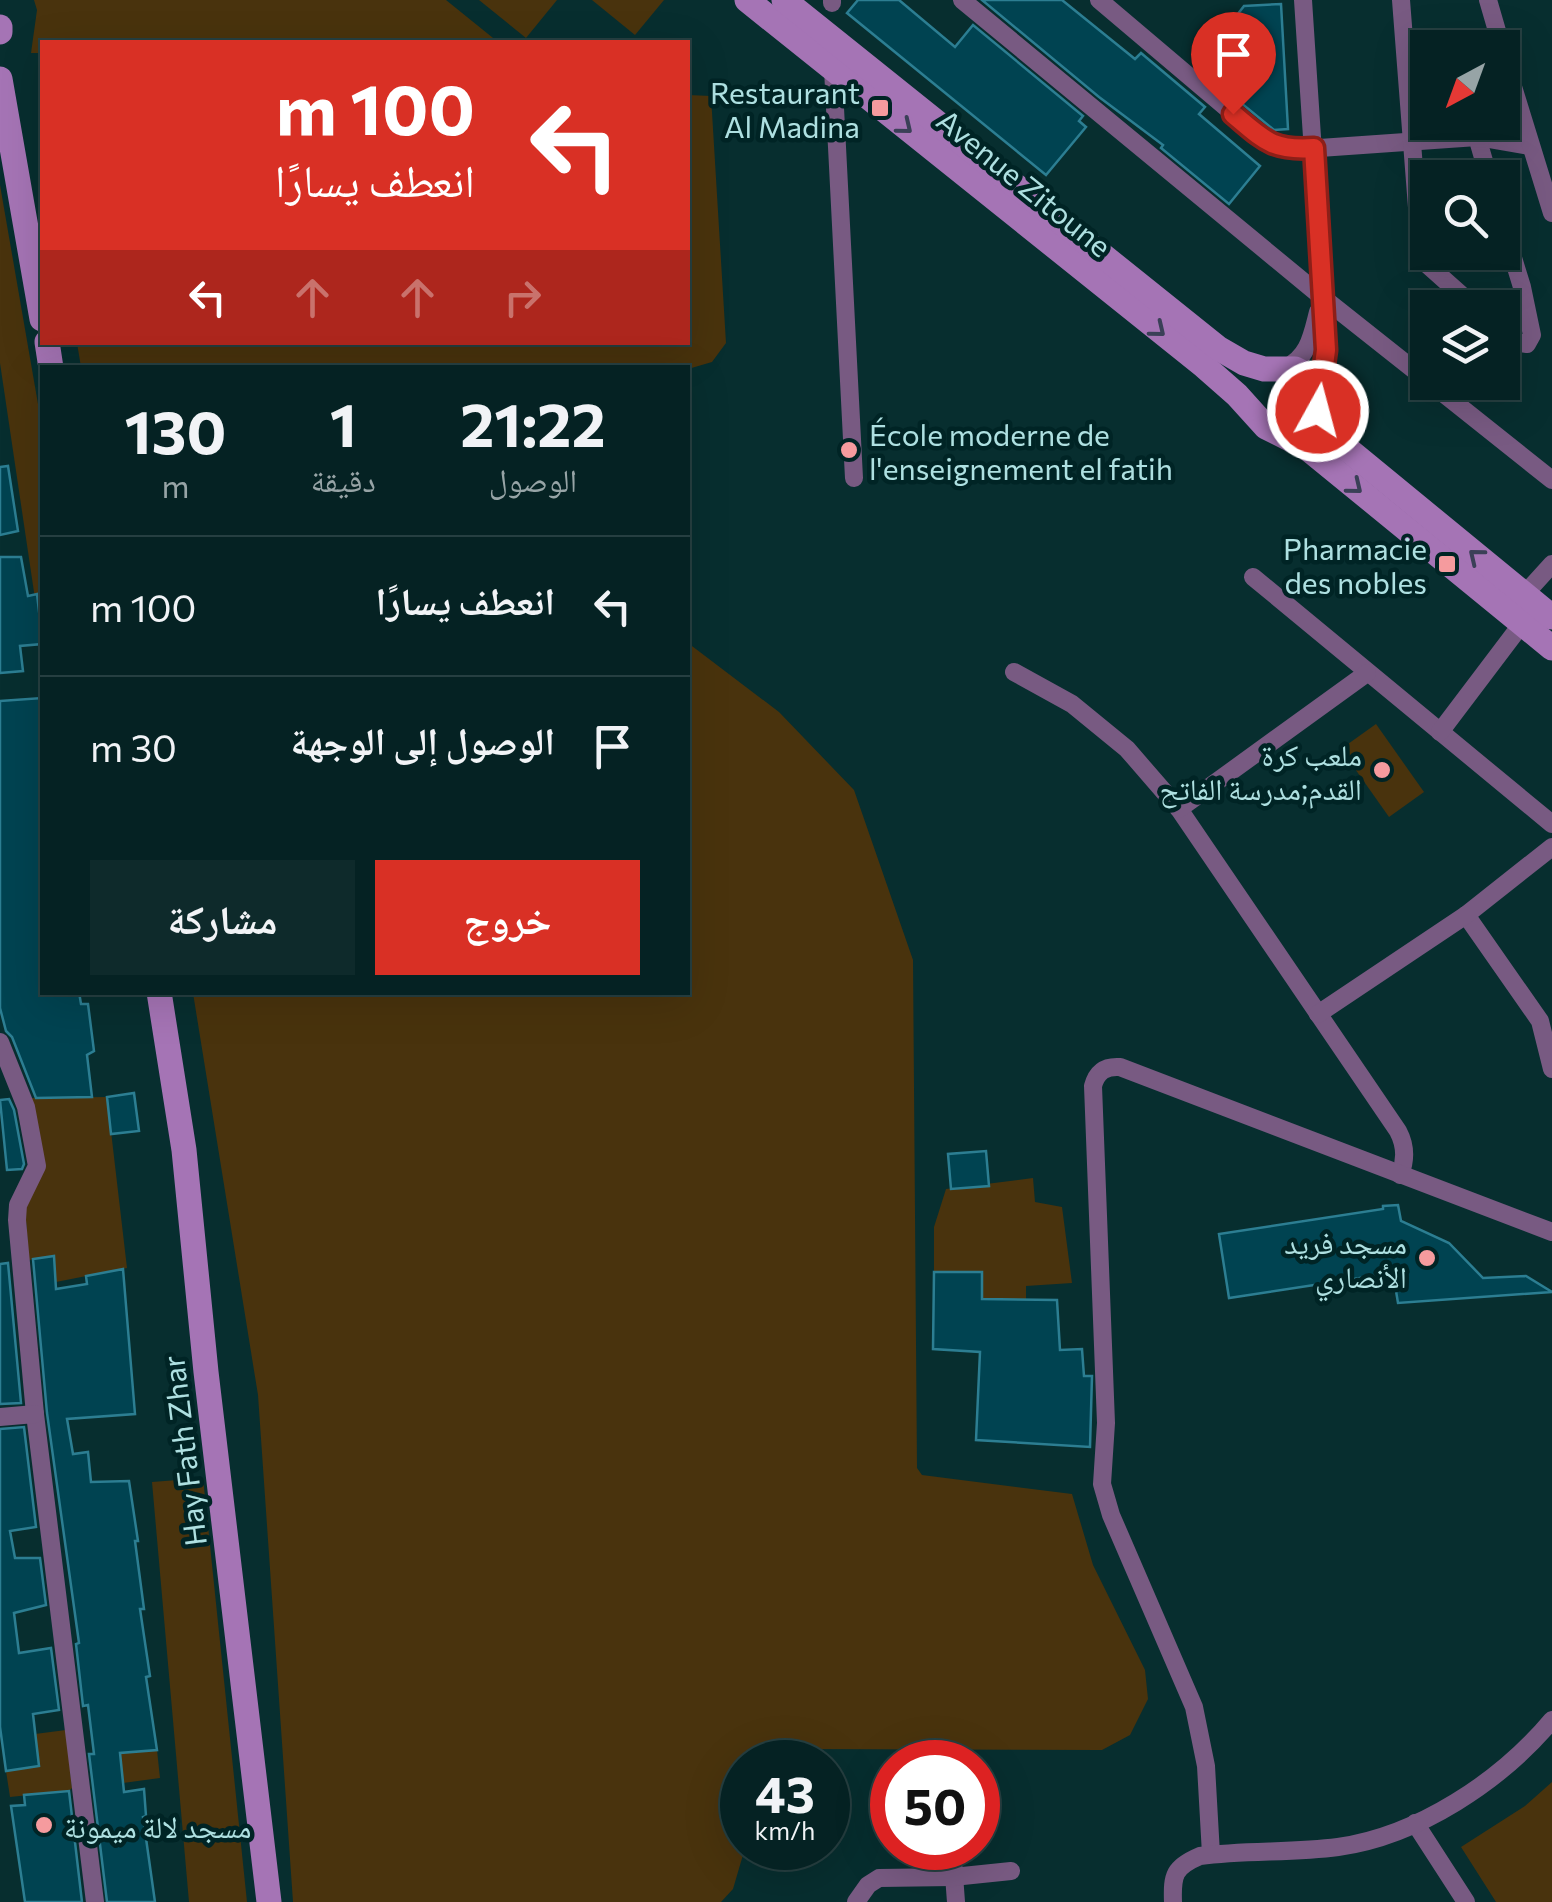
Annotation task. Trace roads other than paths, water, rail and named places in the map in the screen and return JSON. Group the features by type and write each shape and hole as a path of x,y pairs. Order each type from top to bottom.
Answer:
{"main road":[{"name":"Avenue Zitoune","path":"747,0 1204,366 1267,426 1306,447 1534,610"},
{"name":"Avenue Zitoune","path":"784,0 1218,348 1244,364 1283,368"},
{"path":"0,79 40,308"},
{"path":"1283,368 1305,374 1313,381 1320,400 1314,420 1306,428 1286,434 1267,426 1255,409 1254,398 1262,379 1283,368"},
{"name":"Avenue Zitoune","path":"1320,400 1346,448 1534,610 1552,648"},
{"name":"Hay Fath Zhar","path":"158,995 184,1150 206,1372 269,1902"}],"street":[{"path":"962,0 1410,368"},
{"path":"1099,0 1275,146 1291,150 1445,140"},
{"path":"1303,0 1326,350 1320,400"},
{"path":"1401,0 1421,260 1455,290"},
{"path":"1488,0 1497,30"},
{"path":"833,69 854,478"},
{"path":"1520,111 1552,214"},
{"path":"1494,140 1530,146"},
{"path":"1517,270 1532,335 1527,344 1520,343"},
{"path":"1283,368 1304,355 1322,297"},
{"path":"1451,400 1552,480"},
{"path":"1440,732 1534,610 1552,564"},
{"path":"1253,577 1552,824"},
{"path":"1014,672 1072,704 1127,750 1179,808 1398,1131 1405,1158 1400,1176"},
{"path":"1179,808 1367,672"},
{"path":"1318,1014 1466,915 1552,847"},
{"path":"1466,915 1546,1021 1552,1069"},
{"path":"0,1042 26,1106 36,1166 18,1205 17,1220 34,1414 95,1902"},
{"path":"1211,1854 1206,1766 1194,1707 1111,1515 1102,1484 1106,1423 1094,1080 1107,1067 1120,1067 1552,1232"},
{"path":"0,1418 34,1414"},
{"path":"1173,1902 1172,1879 1183,1863 1200,1856 1338,1847 1372,1840 1415,1823 1469,1794 1506,1768 1552,1720"},
{"path":"1415,1823 1466,1902"},
{"path":"953,1870 956,1902"},
{"path":"856,1902 868,1885 879,1878 1012,1871"}],"place":[{"name":"Restaurant Al Madina","path":"880,108"},
{"name":"École moderne de l'enseignement el fatih","path":"849,450"},
{"name":"Pharmacie des nobles","path":"1447,564"},
{"name":"ملعب كرة القدم;مدرسة الفاتح","path":"1382,770"},
{"name":"مسجد فريد الأنصاري","path":"1427,1258"},
{"name":"مسجد لالة ميمونة","path":"44,1825"}]}
